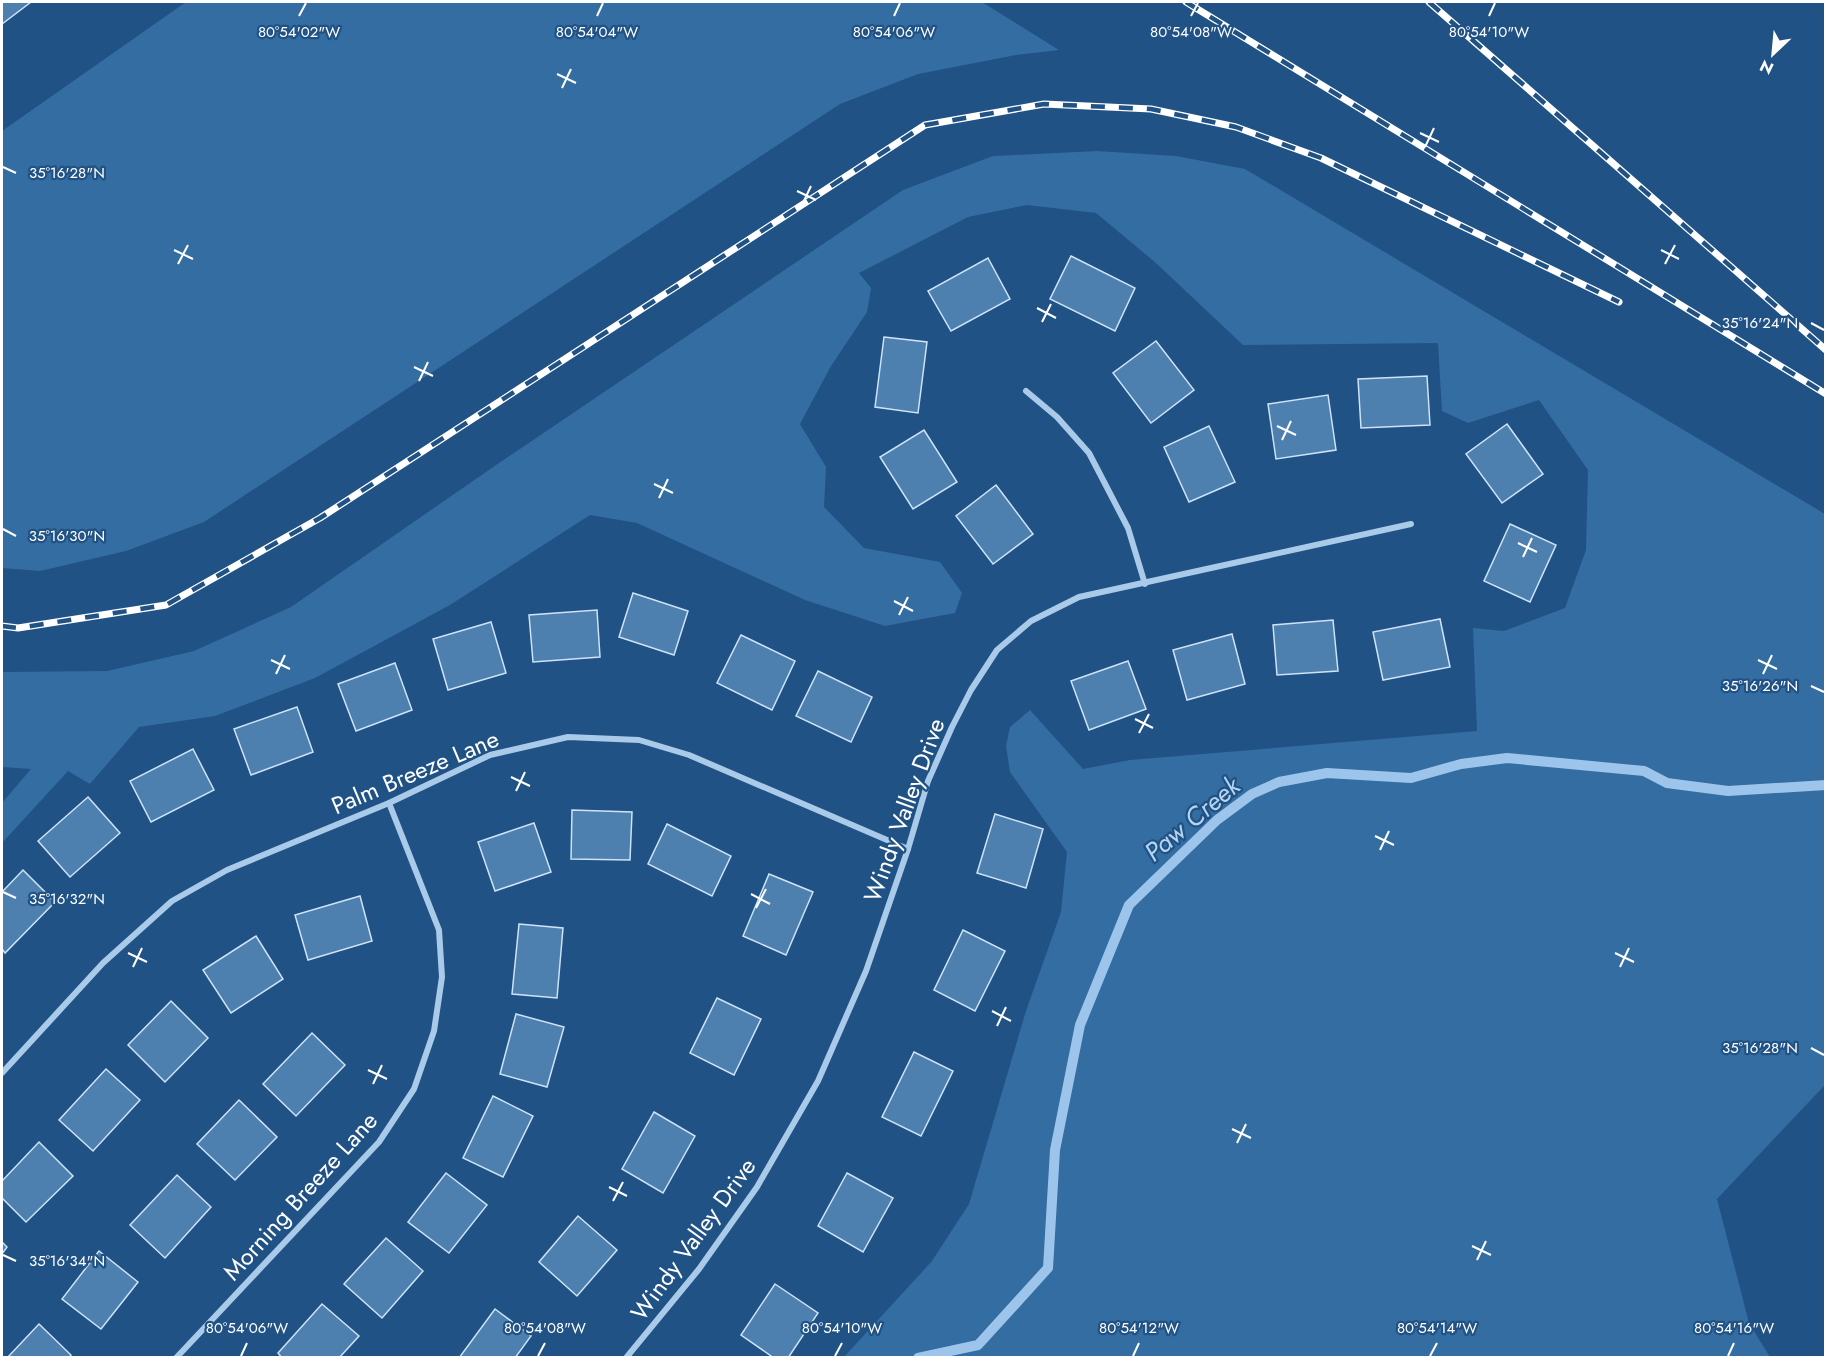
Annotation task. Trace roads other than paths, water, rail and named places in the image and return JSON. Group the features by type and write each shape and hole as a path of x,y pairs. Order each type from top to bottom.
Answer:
{"street":[{"path":"1026,391 1058,417 1089,453 1128,528 1144,584"},
{"name":"Windy Valley Drive","path":"626,1358 699,1269 757,1187 818,1081 866,971 908,849 928,782 971,690 997,650 1031,621 1079,597 1411,524"},
{"name":"Palm Breeze Lane","path":"2,1073 103,963 172,901 227,870 389,803 490,755 568,737 639,740 689,755 908,849"},
{"name":"Morning Breeze Lane","path":"176,1358 379,1142 414,1089 434,1031 442,977 439,930 389,803"}],"waterway":[{"name":"Paw Creek","path":"918,1358 978,1345 1048,1268 1055,1150 1080,1025 1129,905 1217,820 1252,794 1279,782 1327,773 1411,778 1461,764 1507,758 1644,771 1667,783 1728,791 1826,785"}],"railway":[{"path":"1186,2 1826,394"},
{"path":"1429,2 1826,350"},
{"path":"2,626 18,628 166,605 320,518 925,125 1044,104 1151,109 1236,127 1321,158 1619,302"}]}
